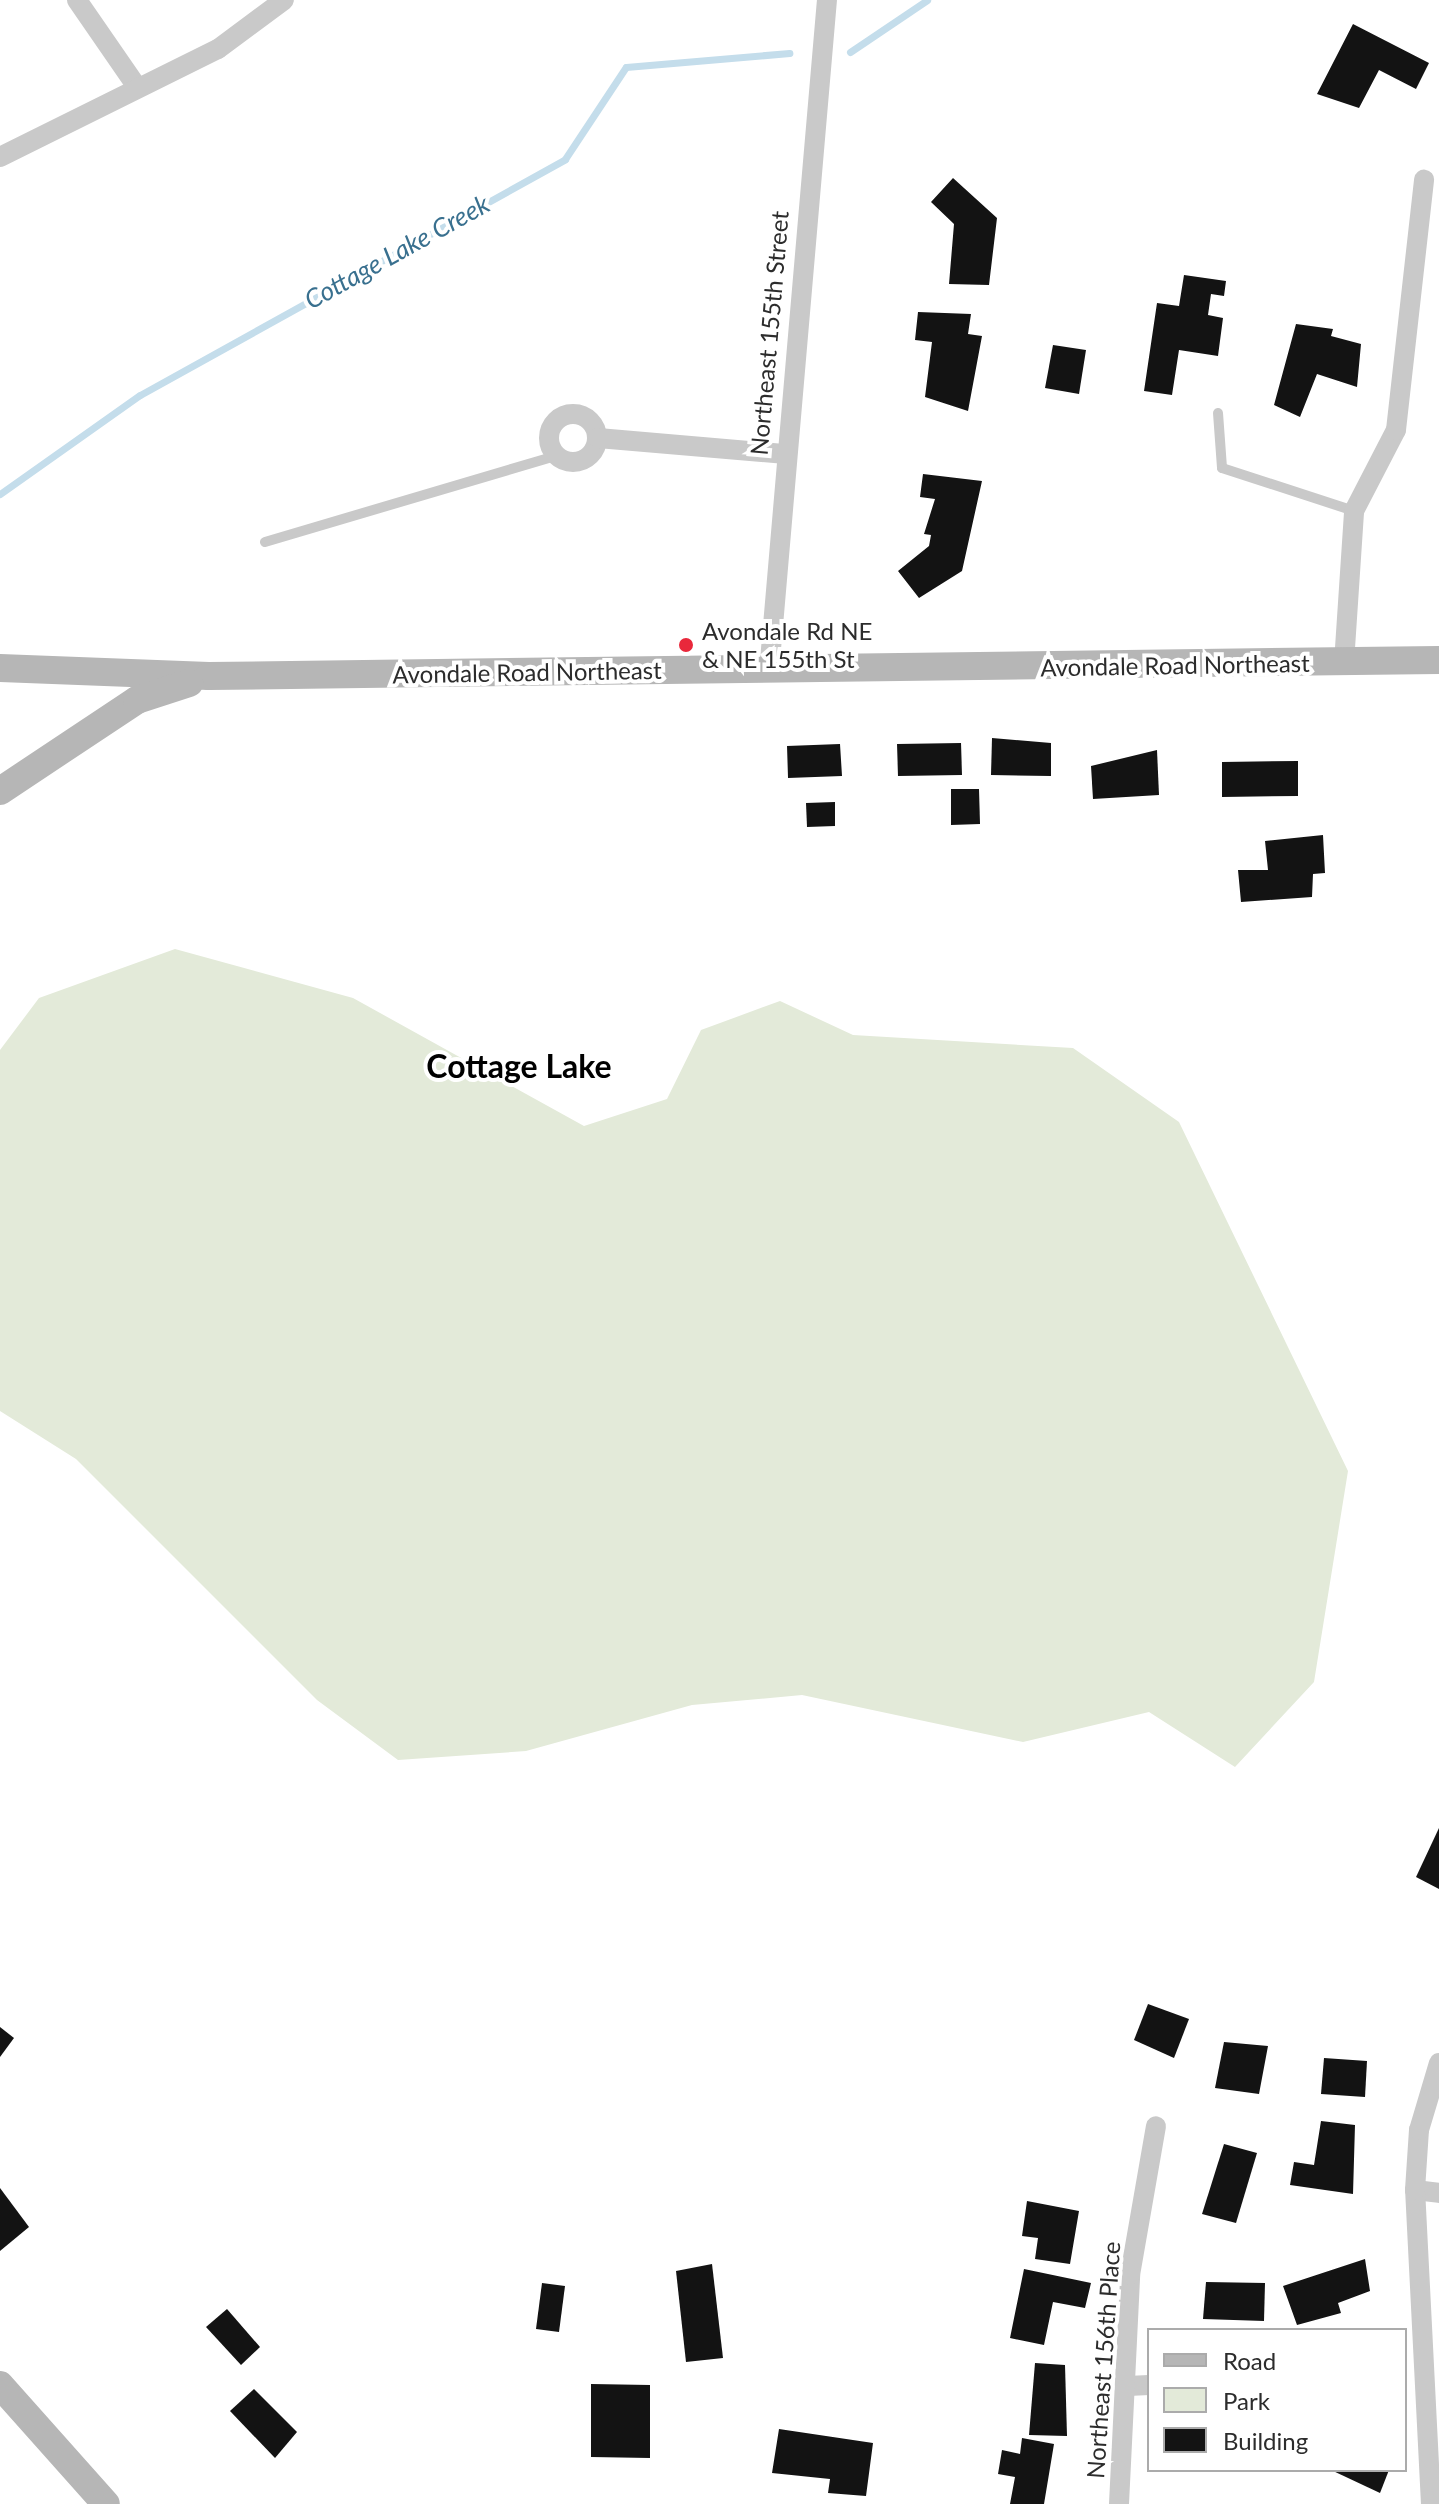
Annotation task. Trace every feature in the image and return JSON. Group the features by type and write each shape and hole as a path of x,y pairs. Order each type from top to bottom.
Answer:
{"main road":[{"name":"Avondale Road Northeast","path":"0,668 209,676 769,672 1439,660"},
{"path":"0,791 137,700 209,676"},
{"path":"0,2385 106,2504"}],"street":[{"path":"77,0 137,87"},
{"path":"0,157 218,49 284,0"},
{"name":"Northeast 155th Street","path":"769,672 783,454 827,0"},
{"path":"1344,663 1354,511 1396,430 1424,180"},
{"path":"563,416 587,418 598,438 580,462 556,456 549,435 563,416"},
{"path":"598,438 783,454"},
{"path":"1431,2504 1415,2190 1437,2067"},
{"name":"Northeast 156th Place","path":"1119,2504 1139,2386 1130,2275 1156,2126"},
{"path":"1415,2190 1439,2193"},
{"path":"1407,2366 1426,2364"}],"lane":[{"path":"1218,413 1222,468 1354,511"},
{"path":"265,542 556,456"}],"green space":[{"path":"175,949 353,998 584,1126 667,1099 701,1030 780,1001 853,1035 1073,1048 1179,1122 1348,1471 1314,1682 1235,1767 1149,1712 1023,1742 802,1695 692,1705 526,1751 398,1760 317,1700 76,1459 0,1411 0,1050 39,998"}],"building":[{"path":"1353,24 1429,63 1416,89 1379,70 1359,108 1317,94"},
{"path":"953,178 997,218 989,285 949,284 954,224 931,202"},
{"path":"1184,275 1226,281 1224,296 1211,294 1208,315 1223,318 1218,356 1179,350 1172,395 1144,391 1157,303 1179,306"},
{"path":"918,312 971,314 968,334 982,336 968,411 925,397 932,342 915,340"},
{"path":"1296,324 1333,329 1331,336 1361,344 1357,387 1317,374 1300,417 1274,405"},
{"path":"1053,345 1086,350 1079,394 1045,388"},
{"path":"923,474 982,481 962,571 919,598 898,571 929,546 931,535 924,534 935,499 920,497"},
{"path":"992,738 1051,743 1051,776 991,775"},
{"path":"961,743 962,775 898,776 897,744"},
{"path":"840,744 842,776 788,778 787,746"},
{"path":"1157,750 1159,795 1093,799 1091,766"},
{"path":"1298,761 1298,796 1222,797 1222,762"},
{"path":"951,789 979,789 980,824 951,825"},
{"path":"835,802 835,826 807,827 806,803"},
{"path":"1323,835 1325,873 1313,874 1312,897 1241,902 1238,870 1268,870 1265,841"},
{"path":"1439,1828 1439,1889 1416,1877"},
{"path":"1148,2004 1189,2019 1174,2058 1134,2040"},
{"path":"0,2027 14,2038 0,2057"},
{"path":"1224,2042 1268,2046 1259,2094 1215,2088"},
{"path":"1324,2058 1367,2061 1365,2097 1321,2094"},
{"path":"1321,2121 1355,2125 1353,2194 1290,2185 1294,2162 1314,2165"},
{"path":"1224,2144 1257,2153 1236,2223 1202,2214"},
{"path":"0,2188 29,2227 0,2251"},
{"path":"1027,2201 1079,2211 1070,2264 1035,2259 1038,2238 1022,2236"},
{"path":"1365,2259 1370,2291 1338,2303 1341,2313 1297,2325 1283,2286"},
{"path":"712,2264 723,2358 686,2362 676,2271"},
{"path":"1024,2269 1091,2283 1085,2308 1053,2302 1044,2345 1010,2338"},
{"path":"1206,2282 1265,2283 1264,2321 1203,2319"},
{"path":"542,2283 565,2286 559,2332 536,2329"},
{"path":"227,2309 260,2347 241,2365 206,2327"},
{"path":"1035,2363 1065,2365 1067,2436 1029,2435"},
{"path":"591,2384 650,2385 650,2458 591,2457"},
{"path":"254,2389 297,2432 275,2458 230,2411"},
{"path":"779,2429 873,2443 866,2496 828,2493 830,2479 772,2473"},
{"path":"1022,2438 1054,2444 1044,2504 1010,2504 1015,2477 998,2474 1002,2450 1020,2454"},
{"path":"1335,2472 1388,2472 1380,2493"}],"waterway":[{"name":"Cottage Lake Creek","path":"850,52 927,0"},
{"name":"Cottage Lake Creek","path":"0,494 140,395 565,159 626,67 789,53"}],"place":[{"name":"Avondale Rd NE & NE 155th St","path":"686,645"}],"district":[{"name":"Cottage Lake","path":"519,1066"}]}
